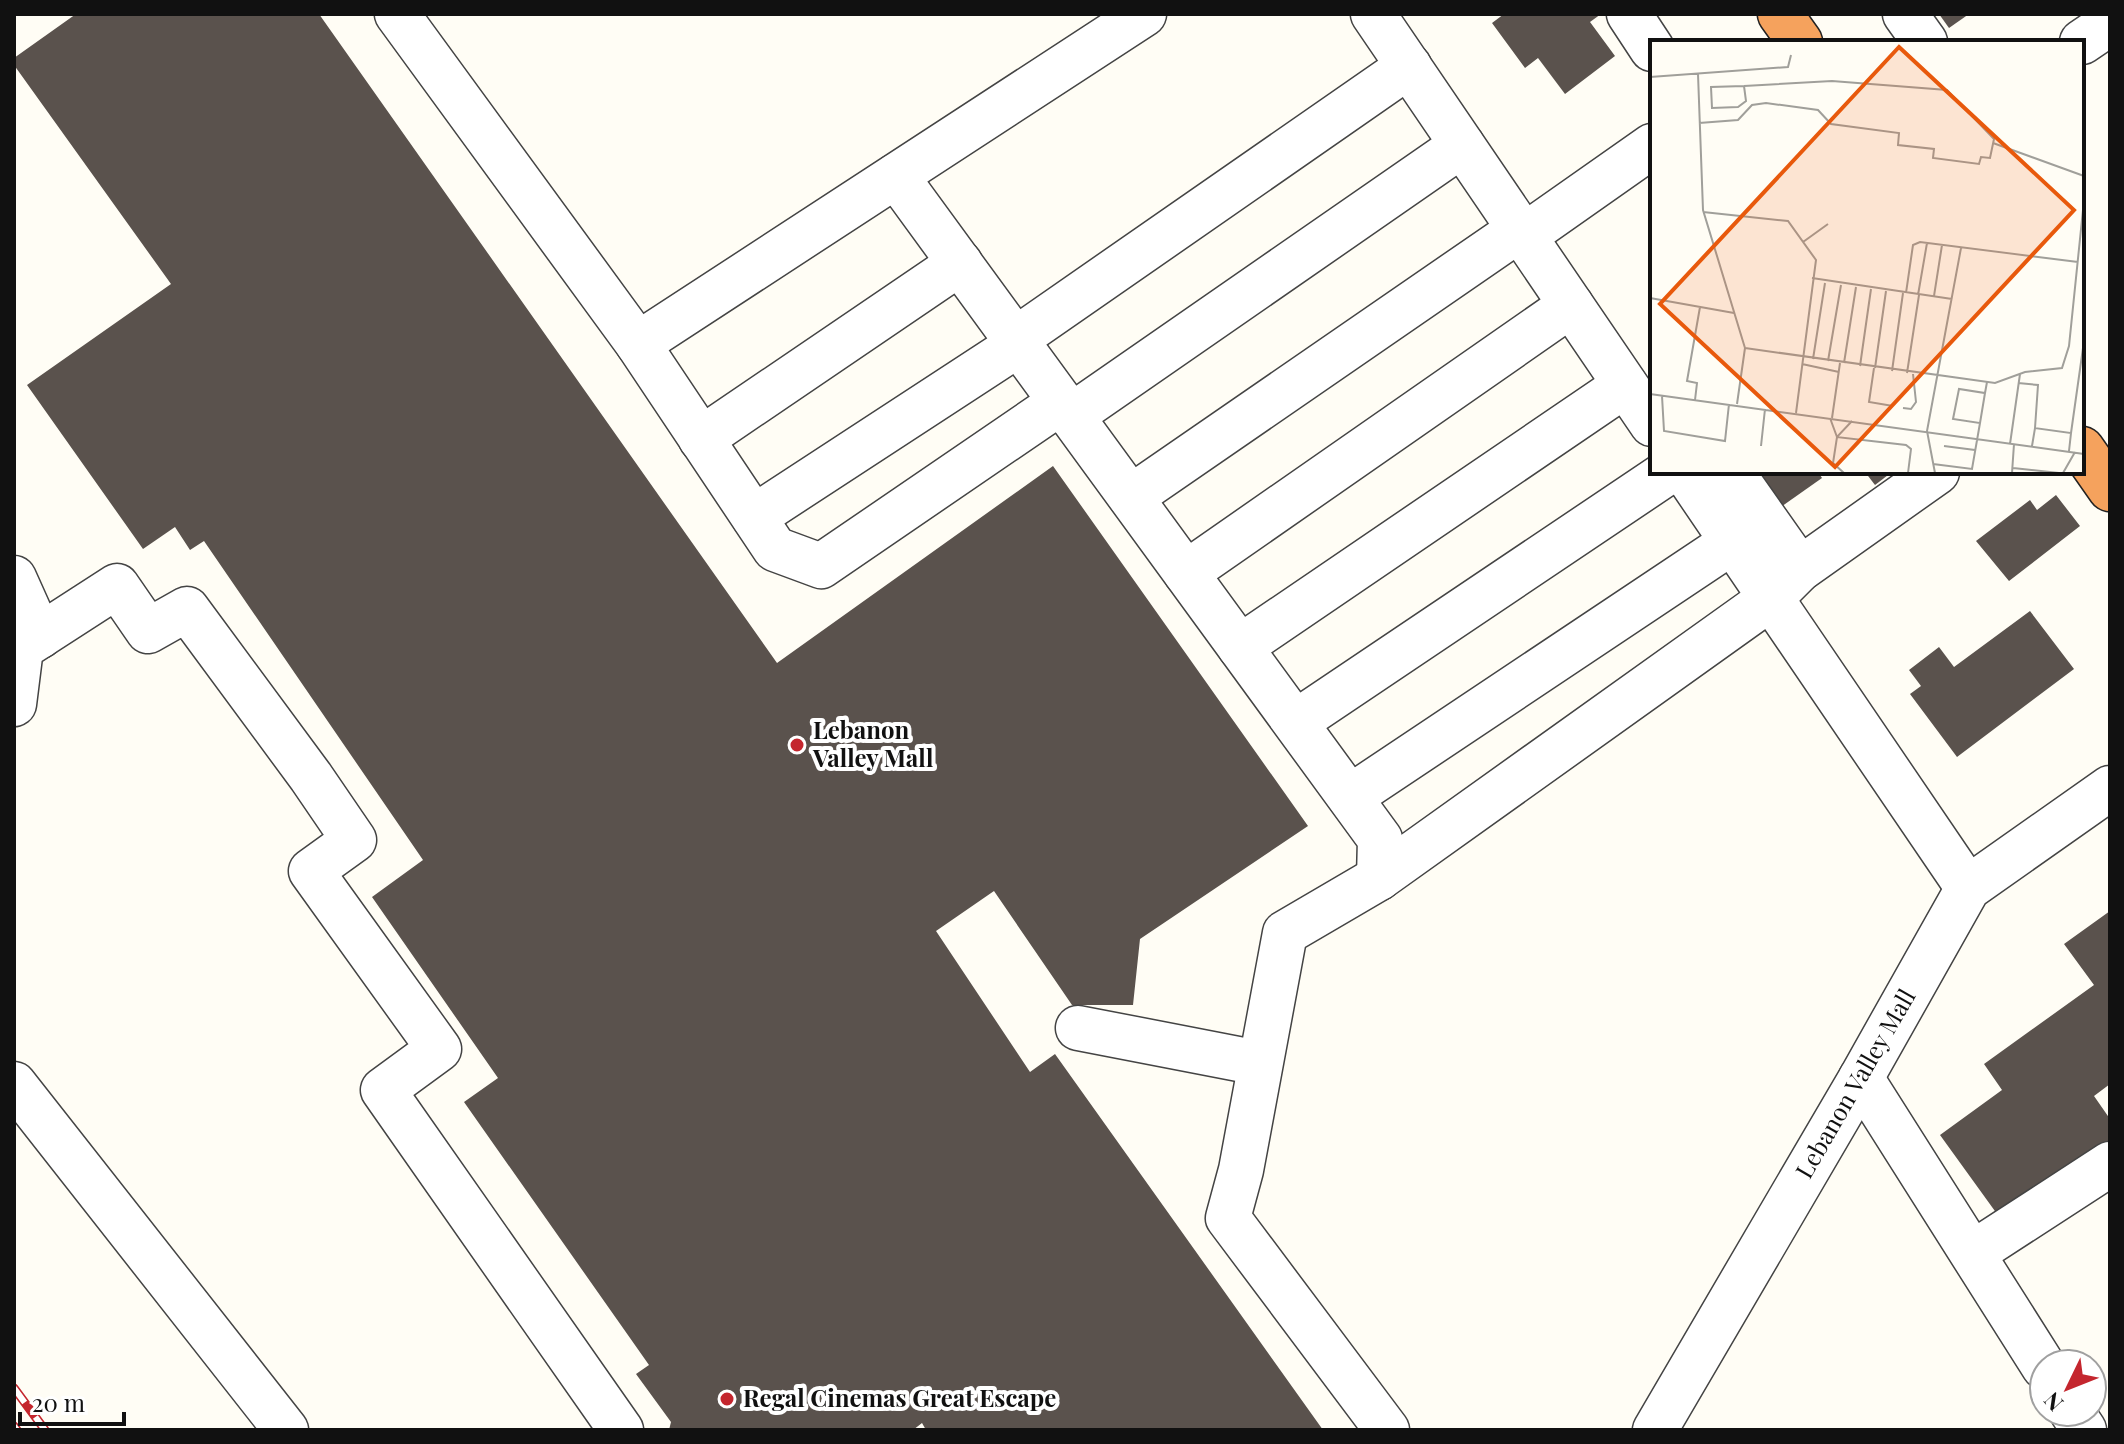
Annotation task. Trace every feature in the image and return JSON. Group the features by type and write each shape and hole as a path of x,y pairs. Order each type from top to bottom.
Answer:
{"highway":[{"path":"1780,14 1799,40"},
{"path":"2084,452 2110,489"}],"lane":[{"path":"397,14 638,344 775,549 821,566 1066,409 1462,145"},
{"path":"638,344 1144,14"},
{"path":"1629,14 1650,46"},
{"path":"1905,14 1924,40"},
{"path":"2084,41 2110,23"},
{"path":"754,517 1017,342 1393,32 1462,145 1571,305 1642,402 1240,647"},
{"path":"1131,497 1650,147"},
{"path":"896,176 1380,839 1379,878"},
{"path":"701,439 960,263"},
{"path":"1186,573 1571,305"},
{"path":"1296,722 1665,474"},
{"path":"1686,474 1732,542 1786,583"},
{"path":"1736,474 1786,583 1968,888"},
{"path":"1387,1430 1228,1218 1241,1170 1285,933 1379,878 1934,474"},
{"path":"1350,797 1732,542"},
{"path":"14,578 40,636"},
{"path":"14,704 21,648 117,586 148,631 187,609 354,840 311,871 439,1049 383,1090 621,1430"},
{"name":"Lebanon Valley Mall","path":"1655,1430 1968,888 2110,788"},
{"path":"1078,1028 1259,1063"},
{"path":"1861,1078 2032,1348"},
{"path":"14,1084 286,1430"},
{"path":"1973,1253 2110,1164"}],"building":[{"name":"Lebanon Valley Mall","path":"76,14 319,14 777,663 1053,466 1308,826 1140,939 1133,1005 1072,1005 994,891 936,931 1030,1072 1055,1054 1323,1430 926,1430 922,1423 913,1430 669,1430 671,1422 636,1374 649,1365 464,1102 498,1078 372,897 423,860 204,541 190,550 175,527 143,549 27,385 171,284 14,65 14,58"},
{"path":"1504,14 1601,14 1590,22 1615,56 1565,94 1538,58 1525,68 1492,23"},
{"path":"1939,14 1969,14 1949,28"},
{"path":"1762,474 1819,474 1822,478 1778,509 1756,479"},
{"path":"1867,474 1889,474 1875,485"},
{"path":"2056,495 2080,526 2009,581 1976,541 2030,500 2037,510"},
{"path":"2030,611 2074,669 1957,757 1910,694 1921,686 1909,670 1939,647 1954,667"},
{"path":"2110,911 2110,1084 2094,1096 2110,1119 2110,1150 2005,1225 1940,1135 2002,1090 1984,1064 2094,985 2064,944"}],"railway":[{"path":"14,1388 45,1430"},
{"path":"14,1426 17,1430"}],"place":[{"name":"Lebanon Valley Mall","path":"797,745"},
{"name":"Regal Cinemas Great Escape","path":"727,1399"}]}
